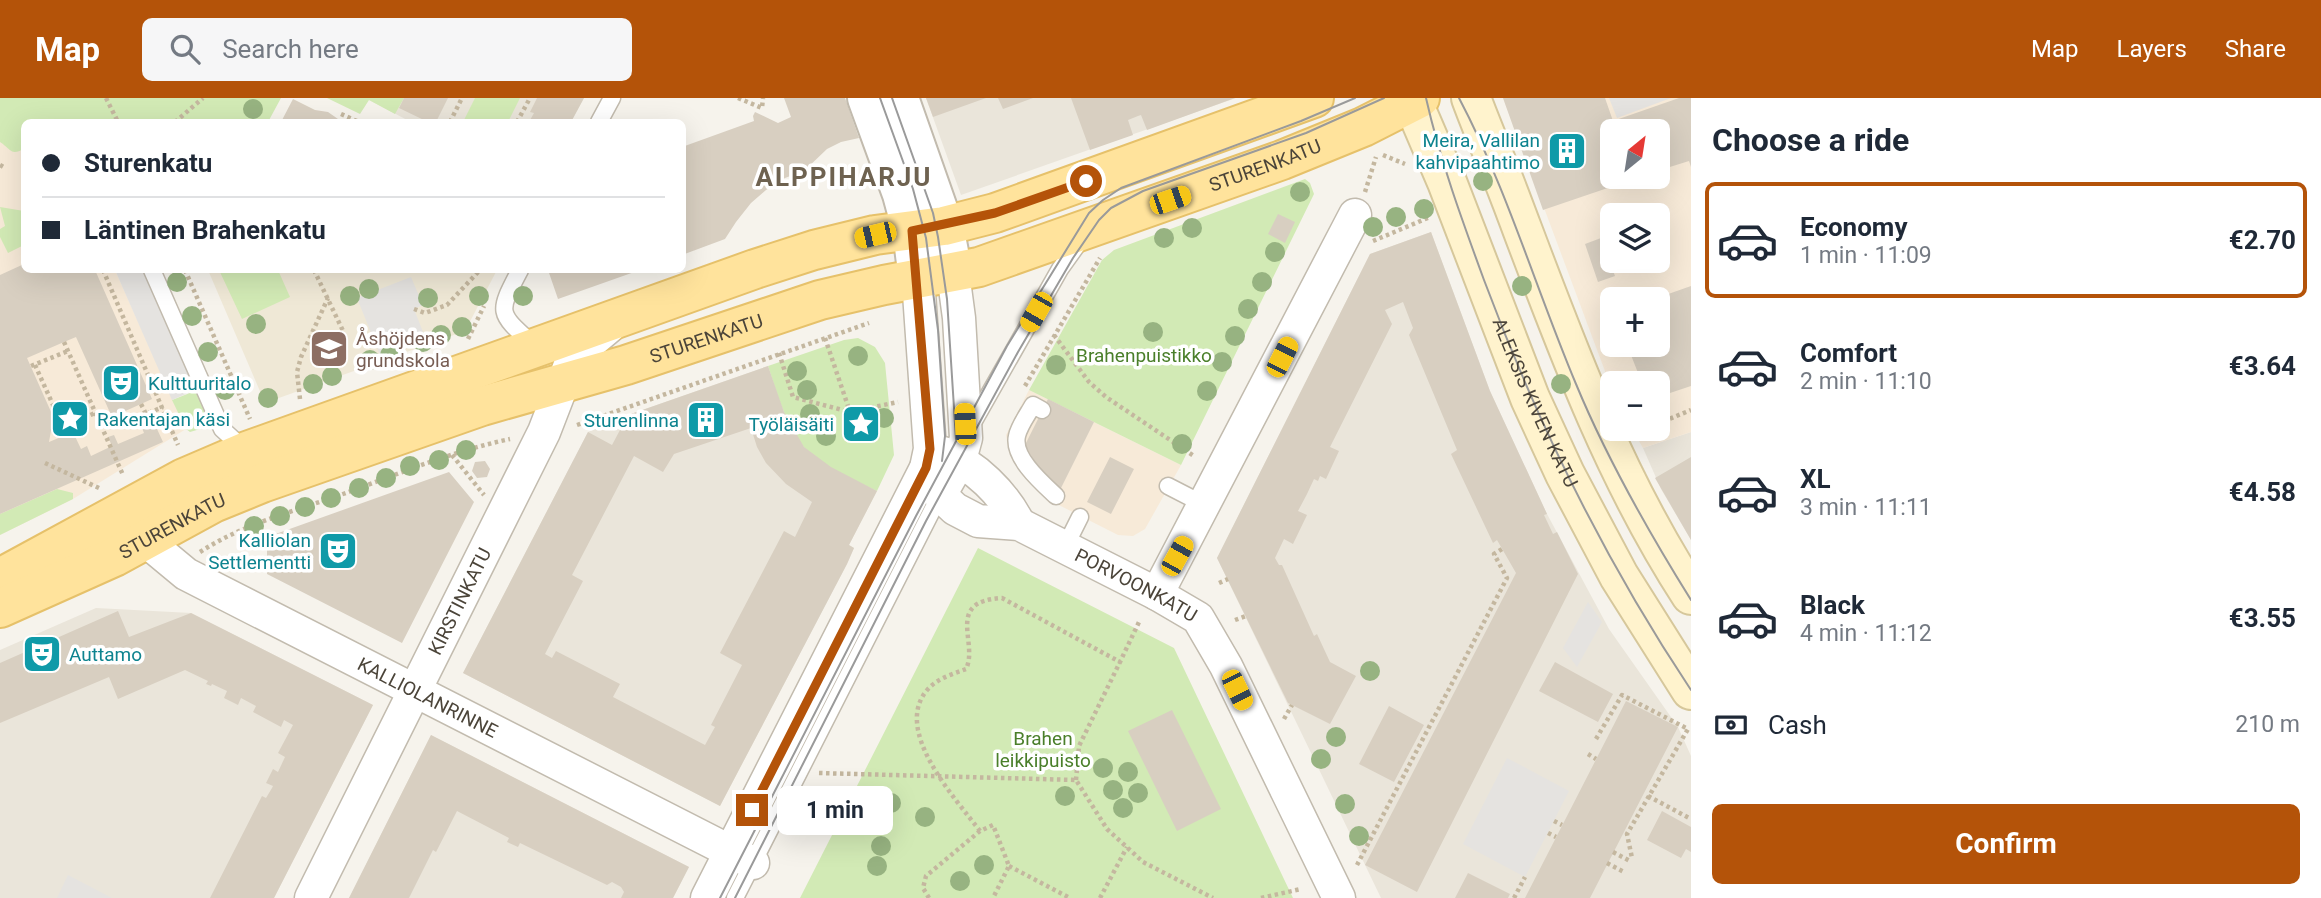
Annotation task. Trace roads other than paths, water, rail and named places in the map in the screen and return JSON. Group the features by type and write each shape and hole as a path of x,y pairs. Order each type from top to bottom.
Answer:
{"main road":[{"name":"STURENKATU","path":"0,608 114,557 213,503 254,467 537,347 814,250 875,235 928,229 995,213 1314,98"},
{"path":"1471,98 1574,365 1612,451 1646,519 1691,595"},
{"name":"STURENKATU","path":"0,578 107,505 201,470 254,467 563,384 820,300 979,267 1294,155 1363,127 1415,100"},
{"name":"ALEKSIS KIVEN KATU","path":"1415,100 1530,398 1565,474 1619,576 1691,690"}],"street":[{"path":"867,98 902,194 928,229"},
{"path":"707,898 742,857 932,471 935,276 928,229 899,98"},
{"path":"1157,594 1358,208"},
{"path":"935,276 959,318 963,449"},
{"name":"KIRSTINKATU","path":"311,898 544,432 568,366 573,357 622,316"},
{"name":"PORVOONKATU","path":"1019,524 1009,505 963,449 932,471 955,509 978,521 1019,524 1157,594 1198,618 1214,643 1339,898"},
{"name":"KALLIOLANRINNE","path":"107,505 186,574 742,857"}],"lane":[{"path":"600,119 611,98"},
{"path":"963,449 986,397 1060,269 1093,227"},
{"path":"153,273 222,429 254,467"},
{"path":"518,273 504,301 505,316 515,329 537,347"},
{"path":"1042,410 1032,405 1017,436 1018,449 1027,466 1056,496"},
{"path":"1168,486 1205,505"},
{"path":"1065,547 1080,517"},
{"path":"735,898 742,857"}],"tram line":[{"path":"880,98 913,189 926,238 938,330 945,436 942,461"},
{"path":"892,98 933,213 938,237 947,299 956,439"},
{"path":"720,898 916,516 1007,346 1089,213 1121,188 1355,98"},
{"path":"735,898 926,521 1018,352 1073,258 1099,220 1111,208 1143,191 1306,133 1384,98"},
{"path":"1426,98 1460,212 1527,387 1602,542 1691,690"},
{"path":"1459,98 1492,168 1588,412 1629,494 1691,600"}],"place":[{"name":"Meira, Vallilan kahvipaahtimo","path":"1567,151"},
{"name":"Åshöjdens grundskola","path":"329,349"},
{"name":"Kulttuuritalo","path":"121,383"},
{"name":"Rakentajan käsi","path":"70,419"},
{"name":"Sturenlinna","path":"706,420"},
{"name":"Työläisäiti","path":"861,424"},
{"name":"Kalliolan Settlementti","path":"338,551"},
{"name":"Auttamo","path":"42,654"}],"district":[{"name":"ALPPIHARJU","path":"844,177"}],"park label":[{"name":"Brahenpuistikko","path":"1144,355"},
{"name":"Brahen leikkipuisto","path":"1043,749"}]}
